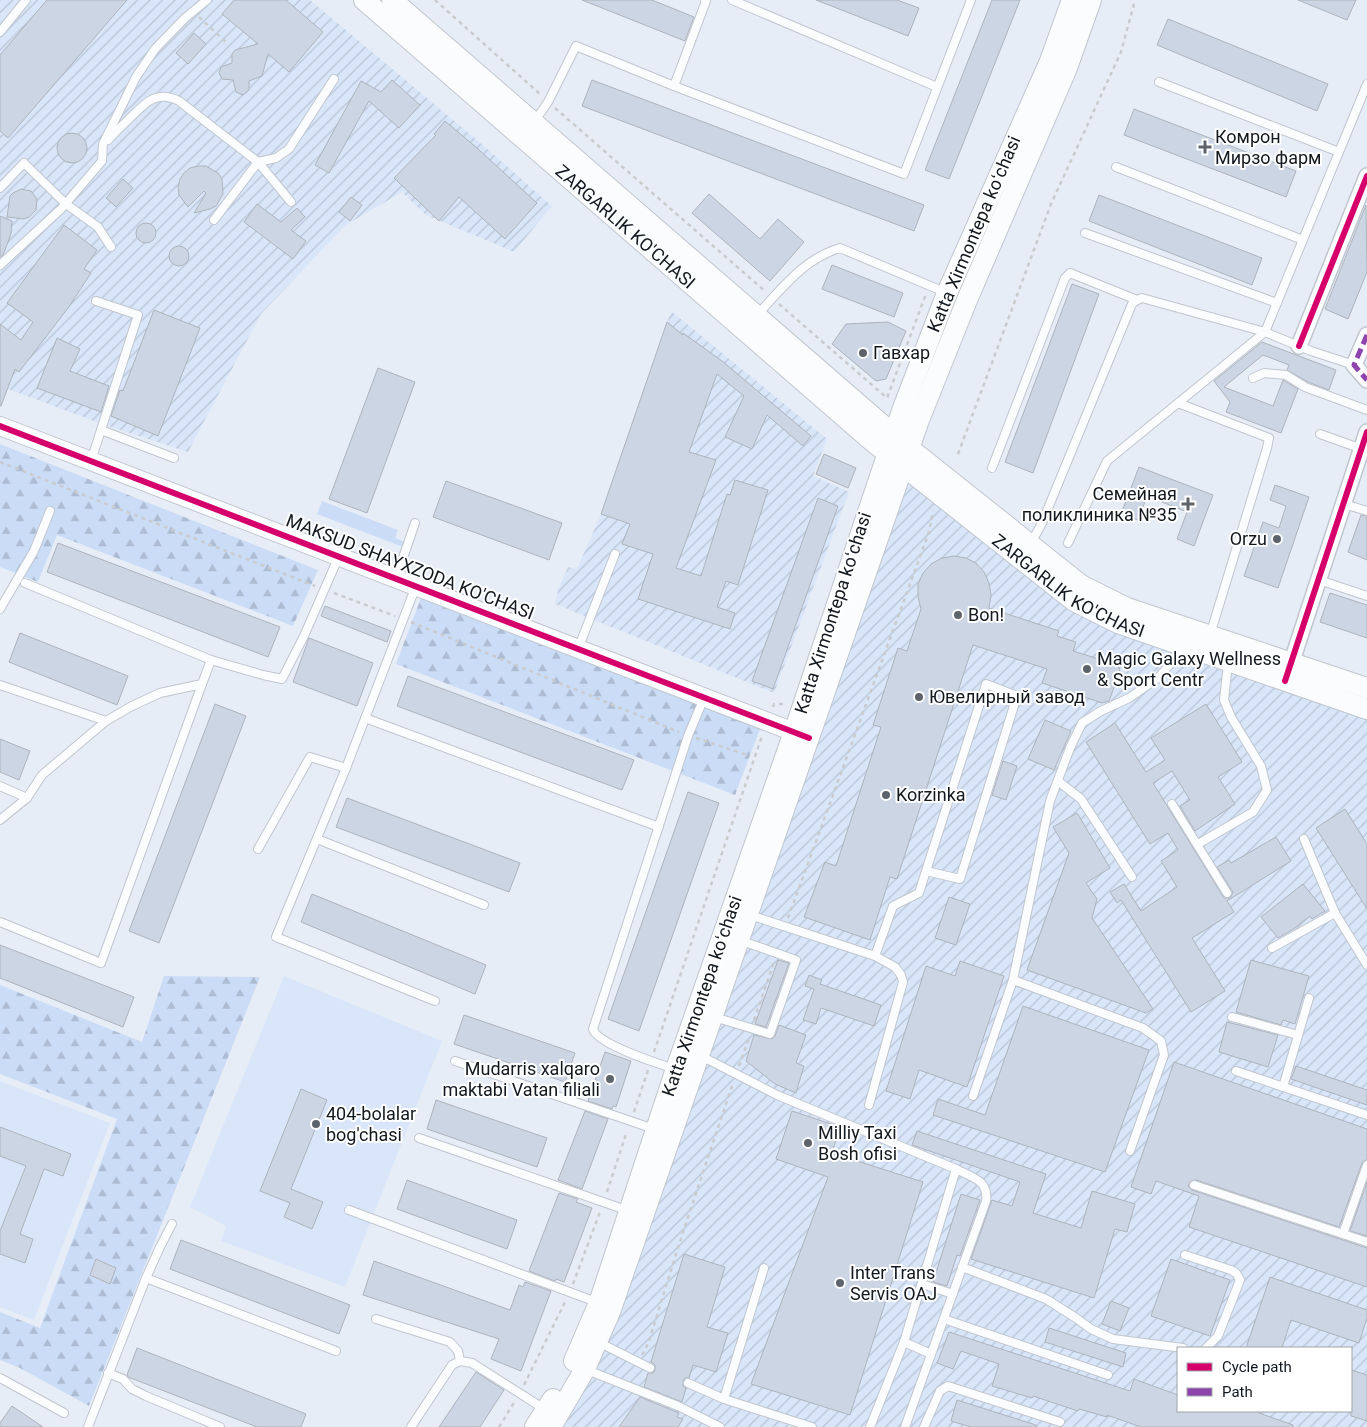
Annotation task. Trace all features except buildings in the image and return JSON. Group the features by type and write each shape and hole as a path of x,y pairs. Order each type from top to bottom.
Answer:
{"main road":[{"name":"ZARGARLIK KO'CHASI","path":"364,0 757,316 898,451 1030,545 1068,575 1094,592 1127,608 1210,635 1367,709"},
{"name":"ZARGARLIK KO'CHASI","path":"392,0 528,130 1074,601 1118,623 1229,661 1367,688"},
{"name":"Katta Xirmontepa koʻchasi","path":"552,1418 565,1378 610,1312 692,1051 898,451 938,288 1050,61 1083,4"},
{"name":"Katta Xirmontepa koʻchasi","path":"898,451 967,300 1063,77 1083,4"},
{"name":"Katta Xirmontepa koʻchasi","path":"535,1427 552,1418 585,1369 598,1303 676,1069 692,1051 712,1017 748,914 801,735"}],"street":[{"path":"1299,346 1367,176"},
{"path":"1367,335 1354,366 1367,380"},
{"name":"MAKSUD SHAYXZODA KO'CHASI","path":"0,426 801,735"},
{"path":"1289,672 1367,432"}],"lane":[{"path":"0,32 26,0"},
{"path":"0,265 66,204 102,161 103,144 136,77 155,49 193,11 207,0"},
{"path":"674,86 706,0"},
{"path":"732,0 937,87"},
{"path":"528,130 548,102 576,46 674,86 904,174 971,0"},
{"path":"214,220 258,162 276,158 289,149 334,79"},
{"path":"1159,82 1339,152"},
{"path":"1068,544 1108,461 1265,332 1367,84"},
{"path":"103,144 148,101 158,97 170,97 179,101 258,162 291,202"},
{"path":"0,188 24,163 66,204 98,227 111,247"},
{"path":"1116,167 1303,240"},
{"path":"1085,233 1277,303"},
{"path":"757,316 790,279 812,261 827,252 840,248 938,288"},
{"path":"992,468 1065,278 1070,273 1137,300"},
{"path":"1030,545 1042,523 1132,304 1137,300 1142,298 1265,332 1354,366"},
{"path":"91,461 138,314 96,301"},
{"path":"1252,378 1264,373 1286,376 1305,387 1367,410"},
{"path":"1178,403 1269,438 1210,635"},
{"path":"101,430 174,458"},
{"path":"1320,434 1362,449"},
{"path":"1344,504 1367,511"},
{"path":"0,608 34,551 50,511"},
{"path":"396,578 415,523"},
{"path":"578,649 615,554"},
{"path":"25,583 211,660 282,679 304,636 339,556"},
{"path":"1319,580 1367,596"},
{"path":"416,586 346,768 276,938 435,1002"},
{"path":"973,1096 1013,980 1050,801 1070,748 1082,723 1100,711 1129,698 1158,678 1185,646"},
{"path":"0,922 101,963 211,660"},
{"path":"1198,844 1253,812 1267,790 1261,766 1231,718 1224,700 1229,661"},
{"path":"0,820 27,798 42,775 106,721 160,693 202,684"},
{"path":"875,956 893,906 919,893 926,871 986,684 1018,696 960,879 926,871"},
{"path":"0,685 106,721"},
{"path":"676,1069 650,1062 596,1036 593,1029 688,736 704,698"},
{"path":"365,718 658,827"},
{"path":"258,849 310,757 346,768"},
{"path":"1058,781 1081,799 1132,877"},
{"path":"0,786 27,798"},
{"path":"1172,804 1227,893"},
{"path":"1304,838 1335,913 1367,965"},
{"path":"317,839 484,905"},
{"path":"1272,948 1335,913"},
{"path":"748,914 875,956 896,967 903,982 869,1105"},
{"path":"712,1017 770,1034 794,967 796,960 739,940"},
{"path":"1013,980 1143,1028 1161,1041 1164,1056 1130,1151"},
{"path":"1284,1087 1309,998"},
{"path":"1232,1017 1298,1035"},
{"path":"692,1051 777,1095 956,1169 984,1184 987,1192 986,1200 905,1427"},
{"path":"455,1061 656,1130"},
{"path":"1236,1071 1367,1115"},
{"path":"419,1138 629,1210"},
{"path":"1343,1234 1367,1165"},
{"path":"870,1427 904,1342 956,1169"},
{"path":"1194,1185 1367,1242"},
{"path":"349,1210 598,1303"},
{"path":"88,1427 146,1278 172,1224"},
{"path":"1185,1255 1231,1270 1236,1273 1240,1280 1218,1336 1207,1347"},
{"path":"724,1399 764,1268"},
{"path":"962,1268 1046,1299 1091,1329 1113,1340 1177,1347"},
{"path":"146,1278 336,1351"},
{"path":"922,1284 953,1294"},
{"path":"376,1318 450,1342 458,1351 460,1361"},
{"path":"944,1320 1108,1376"},
{"path":"592,1339 650,1368"},
{"path":"904,1342 931,1354"},
{"path":"410,1427 452,1365 460,1361 472,1362 520,1393 552,1418"},
{"path":"585,1369 678,1406 717,1426"},
{"path":"108,1373 123,1379 132,1389 146,1396 220,1427"},
{"path":"0,1378 64,1413"},
{"path":"688,1383 724,1399 812,1427"},
{"path":"926,1426 940,1391 948,1386 1060,1422"}],"path":[{"path":"435,0 548,102 887,398 938,288"},
{"path":"958,454 1051,204 1120,52 1135,0"},
{"path":"193,11 227,43"},
{"path":"0,462 404,620 688,736 750,756"},
{"path":"929,532 932,511"},
{"path":"499,1427 544,1349 570,1292 604,1202 767,722 774,704 786,703"}],"shaded area":[{"path":"0,0 310,0 477,140 552,206 514,252 426,215 402,192 346,225 261,314 188,452 102,424 0,386"},
{"path":"671,311 827,439 813,476 849,492 774,693 555,604 558,590 568,567 577,569 601,514"},
{"path":"903,467 1058,591 1367,709 1367,1427 551,1427 558,1417"},
{"name":"404-bolalar bog'chasi","path":"284,976 442,1041 345,1287 221,1241 226,1226 190,1207"},
{"path":"0,1081 110,1123 34,1320 0,1307"}],"green space":[{"path":"0,444 318,570 293,626 57,535 38,582 0,567"},
{"path":"322,501 398,530 395,538 405,542 403,547 317,514"},
{"path":"421,598 760,729 735,795 396,664"},
{"path":"164,976 260,977 89,1406 20,1368 0,1360 0,1312 40,1328 117,1119 0,1074 0,985 142,1042"}],"marked path":[{"path":"1367,335 1354,365 1367,380"}],"cycle path":[{"path":"1299,346 1367,176"},
{"path":"0,426 809,738"},
{"path":"1285,681 1367,432"}],"place":[{"name":"Комрон Мирзо фарм","path":"1205,147"},
{"name":"Гавхар","path":"863,353"},
{"name":"Семейная поликлиника №35","path":"1188,504"},
{"name":"Orzu","path":"1277,539"},
{"name":"Bon!","path":"958,615"},
{"name":"Magic Galaxy Wellness & Sport Centr","path":"1087,669"},
{"name":"Ювелирный завод","path":"919,697"},
{"name":"Korzinka","path":"886,795"},
{"name":"Mudarris xalqaro maktabi Vatan filiali","path":"610,1079"},
{"name":"404-bolalar bog'chasi","path":"316,1124"},
{"name":"Milliy Taxi Bosh ofisi","path":"808,1143"},
{"name":"Inter Trans Servis OAJ","path":"840,1283"}]}
